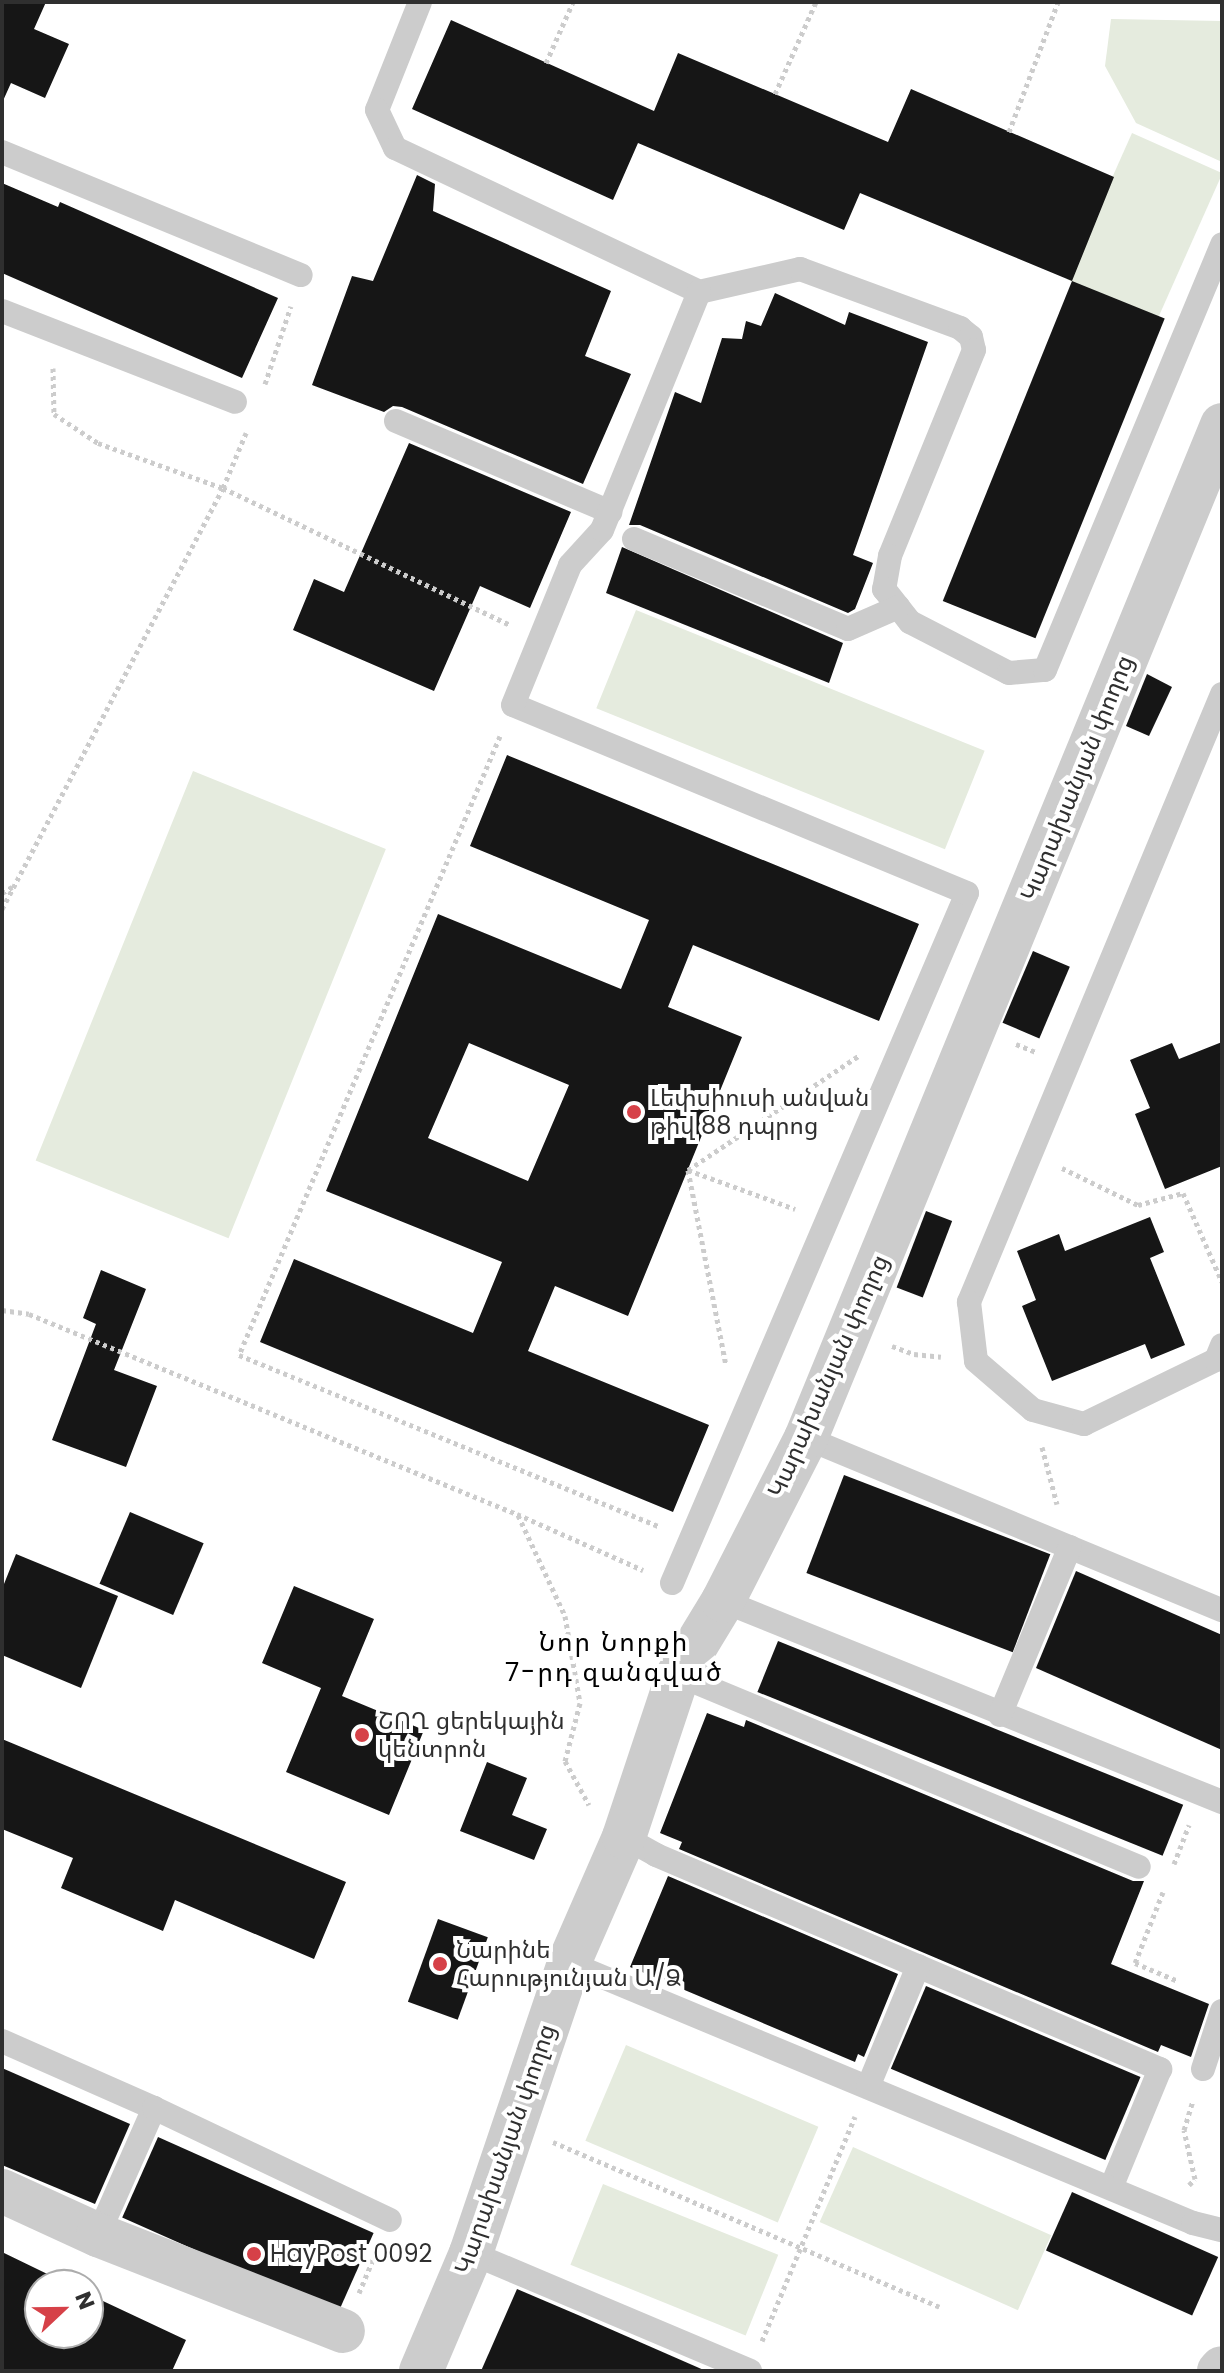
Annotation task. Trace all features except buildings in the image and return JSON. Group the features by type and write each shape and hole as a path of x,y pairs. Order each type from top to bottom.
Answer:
{"street":[{"name":"Կարախանյան փողոց","path":"423,2370 471,2253 569,1963 624,1837 678,1675 723,1601 806,1438 1222,425"},
{"path":"2,2191 98,2235 343,2331"}],"lane":[{"path":"420,2 377,110 395,148 699,292 800,269 960,328 971,337 974,350 890,556 884,589 910,622 1009,673 1045,670 1222,244"},
{"path":"2,152 301,275"},
{"path":"672,1583 967,893 513,705 570,565 602,530 699,292"},
{"path":"2,311 245,406"},
{"path":"396,421 610,512"},
{"path":"634,539 848,629 898,607"},
{"path":"1222,694 969,1302 976,1361 1033,1410 1084,1424 1216,1360 1222,1345"},
{"path":"806,1438 1222,1610"},
{"path":"1000,1715 1070,1547"},
{"path":"723,1601 1222,1802"},
{"path":"678,1675 1139,1867"},
{"path":"624,1837 656,1855 1160,2069 1111,2188"},
{"path":"569,1963 1162,2210 1222,2230"},
{"path":"868,2087 918,1966"},
{"path":"1203,2069 1222,2011"},
{"path":"2,2041 154,2108 390,2220"},
{"path":"98,2235 154,2108"},
{"path":"471,2253 753,2365"}],"path":[{"path":"546,63 573,2"},
{"path":"775,94 816,2"},
{"path":"1009,132 1058,2"},
{"path":"2,909 223,488 245,406 301,275"},
{"path":"64,333 51,375 54,414 98,443 223,488 539,640"},
{"path":"516,698 239,1355 691,1539"},
{"path":"2,893 13,886"},
{"path":"688,1170 914,1018"},
{"path":"974,1028 1070,1064"},
{"path":"1032,1154 1138,1205 1183,1193 1222,1282"},
{"path":"688,1170 828,1221"},
{"path":"688,1170 739,1428"},
{"path":"2,1310 29,1314 517,1514 672,1583"},
{"path":"517,1514 565,1616 580,1703 565,1761 597,1821 624,1837"},
{"path":"1172,1869 1180,1849"},
{"path":"1168,1880 1135,1963 1178,1981"},
{"path":"1162,2210 1195,2179 1184,2130 1203,2069"},
{"path":"753,2365 856,2115"},
{"path":"541,2137 939,2307"},
{"path":"343,2331 390,2220"}],"shaded area":[{"path":"1111,19 1222,21 1222,162 1136,123 1105,66"},
{"path":"1132,133 1222,173 1157,319 1067,279"},
{"path":"636,610 985,751 945,849 596,708"},
{"path":"193,771 386,849 229,1238 36,1160"},
{"path":"626,2045 818,2127 778,2222 585,2141"},
{"path":"853,2147 1051,2235 1018,2310 820,2222"},
{"path":"603,2184 778,2255 746,2335 570,2265"}],"place":[{"name":"Լեփսիուսի անվան թիվ 88 դպրոց","path":"634,1112"},
{"name":"ՇՈՂ ցերեկային կենտրոն","path":"362,1735"},
{"name":"Նարինե Հարությունյան Ա/Ձ","path":"440,1964"},
{"name":"HayPost 0092","path":"254,2254"}],"district":[{"name":"Նոր Նորքի 7-րդ զանգված","path":"614,1658"}]}
